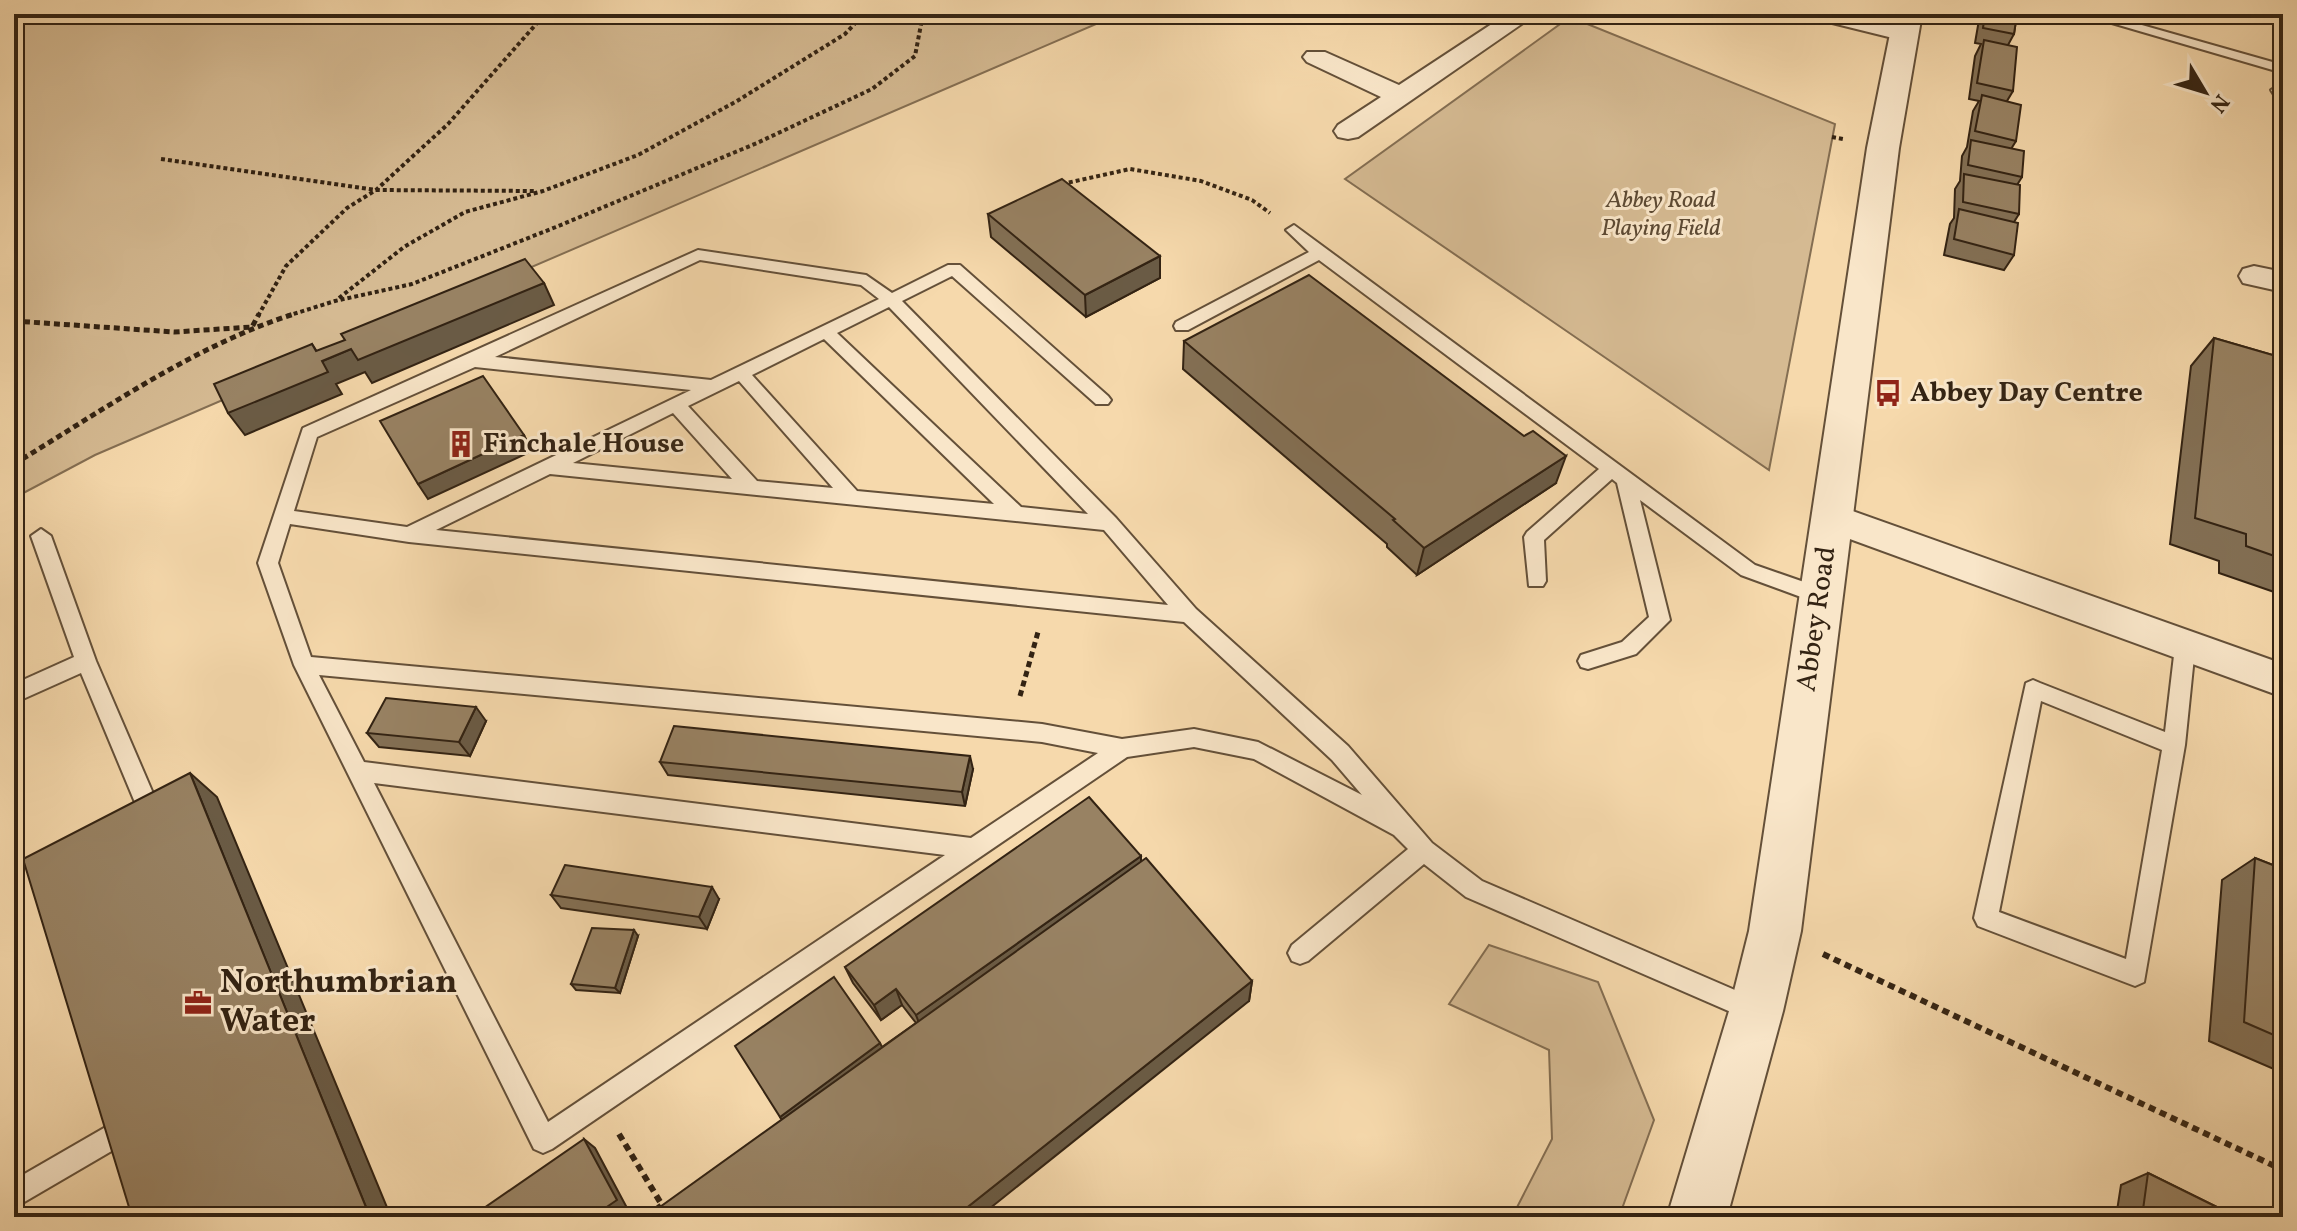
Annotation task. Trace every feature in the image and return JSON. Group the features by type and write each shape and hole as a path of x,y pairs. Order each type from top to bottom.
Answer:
{"street":[{"path":"1348,131 1524,14"},
{"path":"1825,14 1907,24"},
{"name":"Abbey Road","path":"1697,1217 1756,1011 1775,931 1883,148 1907,24"},
{"path":"1316,57 1400,96"},
{"path":"1830,517 2283,681"}],"lane":[{"path":"2088,14 2283,69"},
{"path":"1294,230 1320,253 1748,570 1820,596"},
{"path":"1182,326 1320,253"},
{"path":"1122,748 543,1140 304,665 268,563 309,433 473,361 698,255 866,280 891,300 1109,523 1189,615 1340,753 1424,850 1474,889 1756,1011"},
{"path":"409,535 954,269 1102,400"},
{"path":"826,332 1015,513"},
{"path":"473,361 713,386"},
{"path":"741,373 852,498"},
{"path":"676,405 752,488"},
{"path":"548,467 1109,523"},
{"path":"1536,581 1534,537 1618,476"},
{"path":"1588,661 1629,648 1660,620 1618,476"},
{"path":"283,516 409,535 1189,615"},
{"path":"41,536 86,661 147,805"},
{"path":"2174,745 2033,689 1986,918 2135,974 2174,745 2185,647"},
{"path":"14,694 86,661"},
{"path":"304,665 1042,733 1122,748 1194,738 1258,751 1402,828"},
{"path":"357,771 971,848"},
{"path":"1300,953 1424,850"},
{"path":"14,1195 133,1124"}],"path":[{"path":"252,327 286,266 347,208 376,190 448,124 545,14"},
{"path":"335,301 404,247 465,212 543,191 638,155 737,101 845,34 864,14"},
{"path":"14,464 129,394 252,327 335,301 412,284 757,143 872,89 915,56 923,14"},
{"path":"161,159 376,190 543,191"},
{"path":"1052,186 1130,169 1201,181 1252,200 1294,230"},
{"path":"14,321 174,332 252,327"},
{"path":"1042,733 1018,702 1047,601"},
{"path":"1775,931 2283,1170"},
{"path":"599,1100 662,1205 646,1217"}],"green space":[{"path":"14,14 1104,14 1110,18 95,455 14,498"},
{"name":"Abbey Road Playing Field","path":"1570,17 1835,124 1769,470 1345,179"},
{"path":"1489,945 1598,982 1654,1120 1619,1217 1512,1217 1552,1139 1549,1050 1449,1004"}],"building":[{"path":"1985,14 2017,14 2014,34 1983,28"},
{"path":"1984,40 2017,47 2013,91 1977,83"},
{"path":"1982,95 2021,105 2016,141 1975,131"},
{"path":"1971,140 2024,151 2022,177 1968,165"},
{"path":"1964,174 2020,185 2019,214 1963,202"},
{"path":"1062,179 1160,256 1085,295 988,214"},
{"path":"1959,209 2018,223 2014,255 1954,239"},
{"path":"525,259 544,283 358,360 351,349 322,361 328,372 228,413 214,384 312,344 316,351 345,340 341,334"},
{"path":"1309,275 1524,436 1533,431 1566,456 1424,548 1395,519 1184,341"},
{"path":"2214,338 2283,358 2283,559 2246,546 2246,534 2195,518"},
{"name":"Finchale House","path":"483,376 524,435 418,484 380,421"},
{"path":"386,698 476,707 459,742 367,733"},
{"path":"674,726 970,756 962,792 660,762"},
{"name":"Northumbrian Water","path":"190,773 370,1217 132,1217 23,859"},
{"path":"1089,797 1141,856 916,1015 896,989 874,1005 845,967"},
{"path":"1146,858 1252,981 955,1217 646,1217"},
{"path":"2255,858 2283,869 2283,1039 2244,1022"},
{"path":"565,865 712,887 699,917 551,895"},
{"path":"592,928 634,930 615,988 571,984"},
{"path":"834,977 880,1043 780,1117 735,1046"},
{"path":"584,1139 617,1200 592,1217 471,1217"},
{"path":"2148,1173 2237,1217 2142,1217"}],"place":[{"name":"Abbey Day Centre","path":"1888,393"},
{"name":"Finchale House","path":"461,444"},
{"name":"Northumbrian Water","path":"198,1003"}]}
